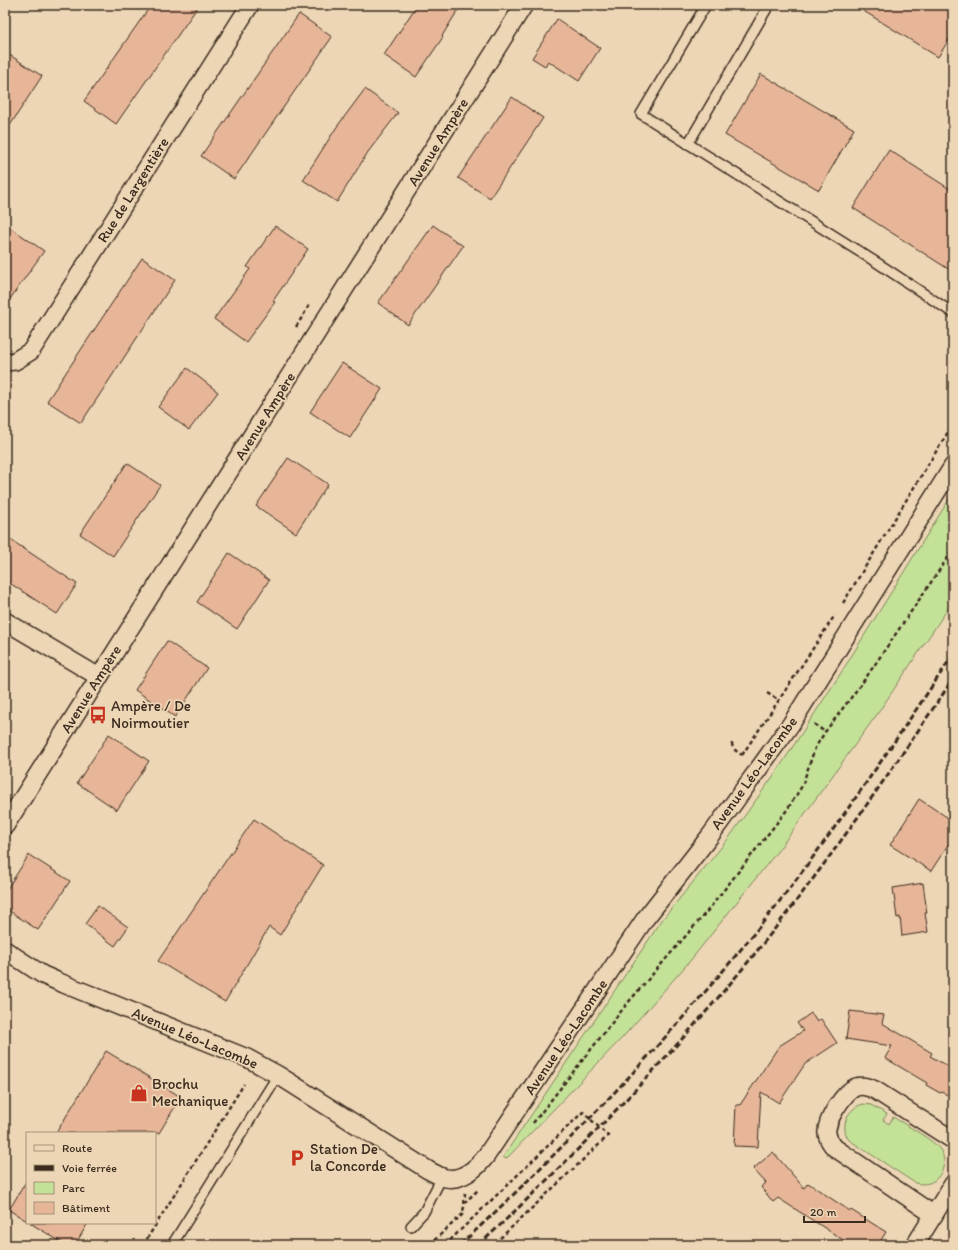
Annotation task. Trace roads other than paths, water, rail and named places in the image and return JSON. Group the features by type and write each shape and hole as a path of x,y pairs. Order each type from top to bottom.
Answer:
{"street":[{"name":"Rue de Largentière","path":"5,362 15,361 31,351 250,5"},
{"name":"Avenue Ampère","path":"5,826 524,5"},
{"name":"Avenue Léo-Lacombe","path":"5,950 43,975 247,1058 278,1075 428,1170 442,1177 451,1179 468,1173 478,1166 486,1156 649,913 710,836 791,724 953,466"},
{"path":"5,621 99,677"},
{"path":"934,1215 835,1148 827,1134 828,1124 832,1114 849,1092 857,1087 866,1086 875,1090 953,1140"},
{"path":"915,1245 953,1184"}],"lane":[{"path":"706,5 641,114 879,264 953,313"},
{"path":"688,144 769,5"},
{"path":"172,1245 278,1075"},
{"path":"412,1226 424,1212 442,1177"}],"railway":[{"path":"460,1245 578,1131 653,1051 725,968 760,926 811,860 953,655"},
{"path":"479,1245 547,1180 613,1113 677,1044 739,973 823,866 953,679"}],"place":[{"name":"Ampère / De Noirmoutier","path":"98,715"},
{"name":"Brochu Mechanique","path":"139,1093"},
{"name":"Station De la Concorde","path":"297,1158"}]}
